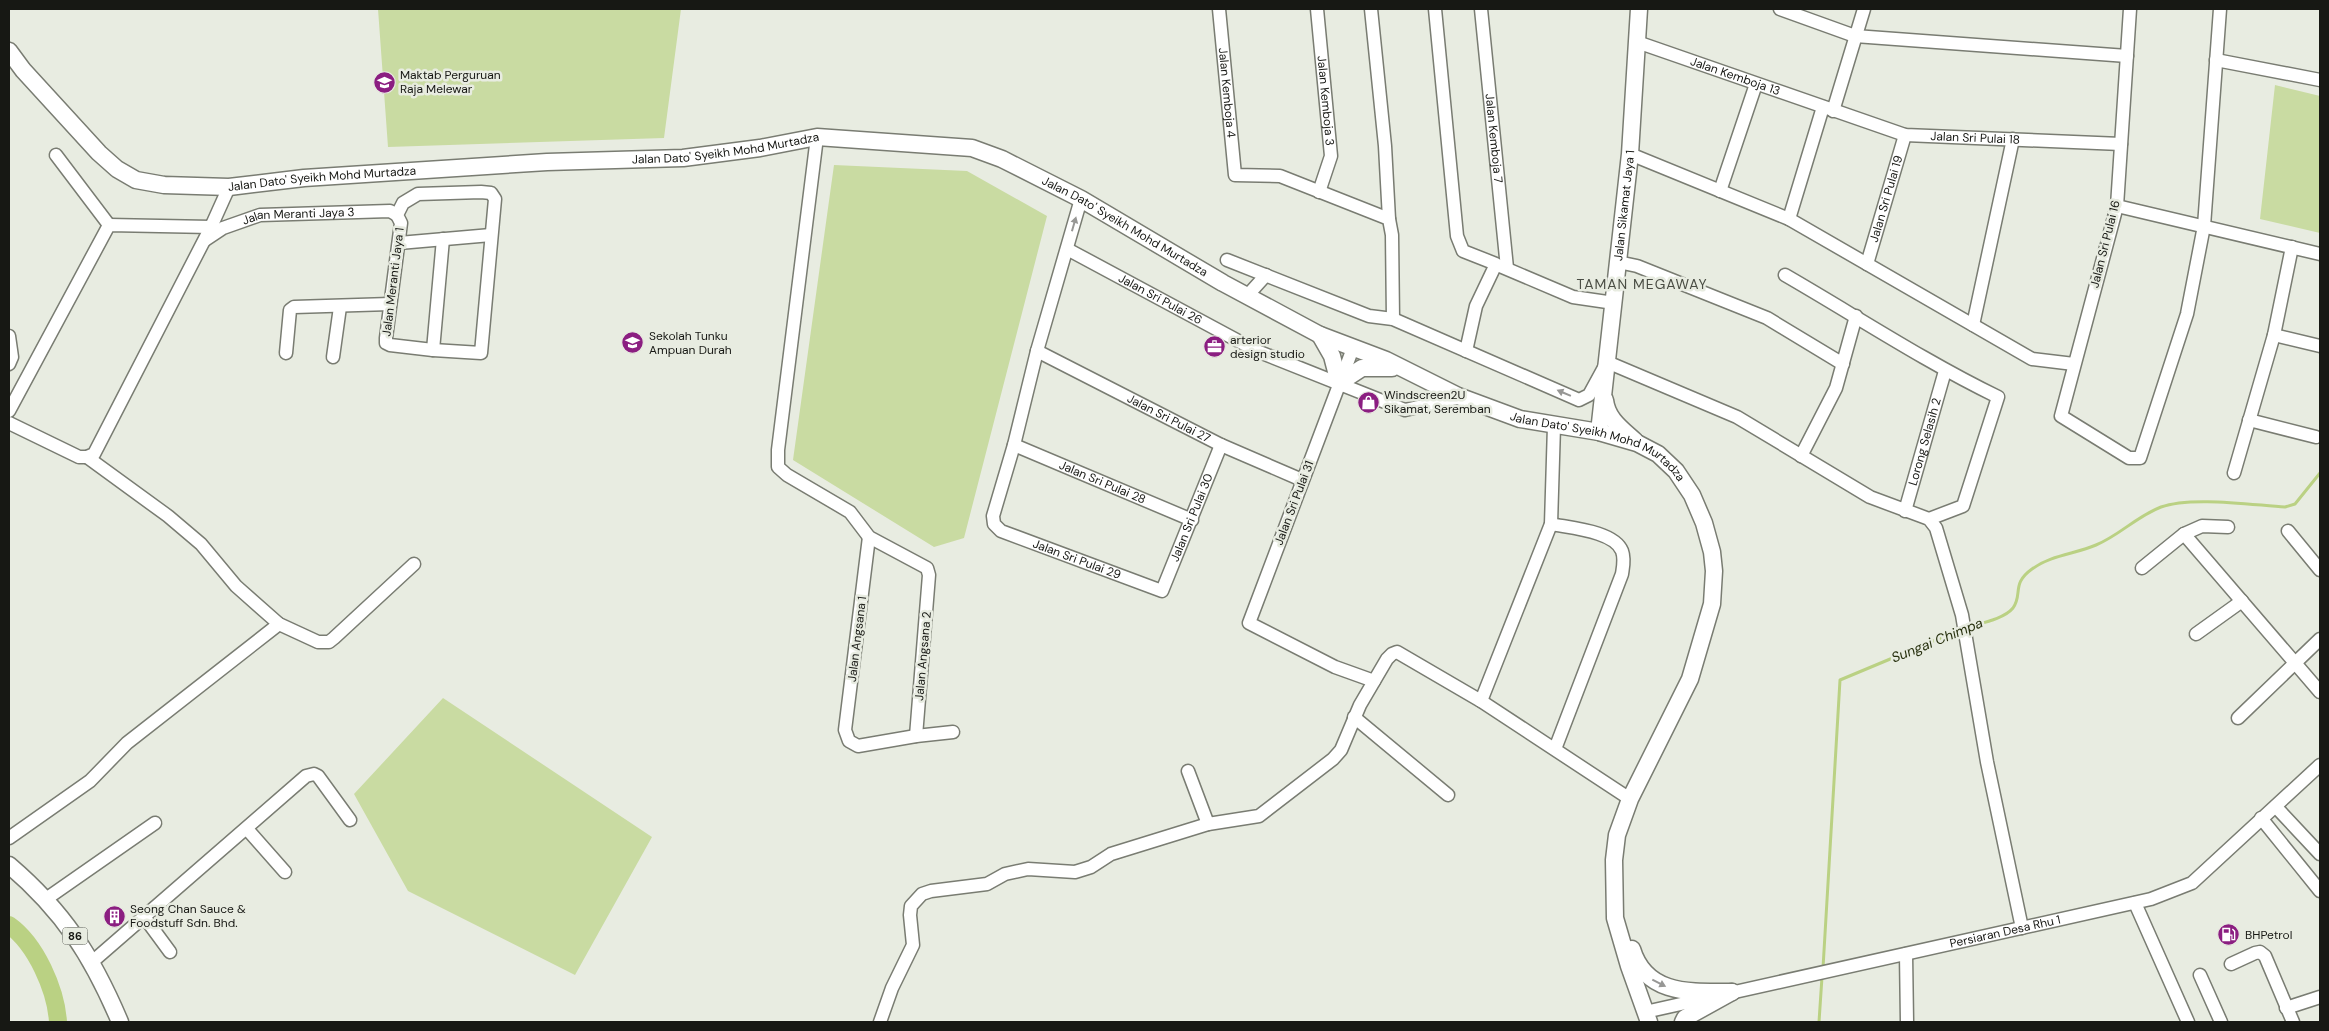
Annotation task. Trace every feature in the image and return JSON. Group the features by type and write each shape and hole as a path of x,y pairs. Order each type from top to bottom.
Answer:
{"main road":[{"name":"Jalan Sikamat Jaya 1","path":"1600,432 1630,154 1639,9"},
{"name":"Jalan Dato' Syeikh Mohd Murtadza","path":"9,51 29,77 99,154 117,169 136,180 164,185 229,187 304,178 518,166 547,162 683,158 817,137 972,148 1002,159 1081,199 1248,296 1320,335 1402,368 1461,397 1520,419 1600,432 1637,443 1658,454 1676,471 1692,495 1704,523 1712,552 1714,587 1712,604 1690,679 1630,799 1617,835 1614,860 1615,918 1647,1017"},
{"path":"1320,335 1332,356 1339,383 1362,368 1402,368"},
{"path":"1557,426 1588,418 1604,388"},
{"path":"1604,388 1606,407 1610,416 1637,443"},
{"path":"1614,860 1623,919 1636,961 1650,978 1670,988 1732,992"},
{"name":"86","path":"9,865 46,899 66,923 92,962 120,1022"},
{"path":"1683,1022 1685,1018 1732,992"}],"street":[{"name":"Jalan Kemboja 4","path":"1219,9 1236,175 1280,176 1319,192"},
{"name":"Jalan Kemboja 3","path":"1317,9 1331,156 1319,192"},
{"path":"1371,9 1385,146 1389,219 1392,235 1394,319"},
{"path":"1435,9 1457,236 1463,251 1573,297 1614,303"},
{"name":"Jalan Kemboja 7","path":"1482,9 1501,266"},
{"path":"1780,9 1855,36 2127,56"},
{"path":"1789,219 1864,9"},
{"name":"Jalan Sri Pulai 16","path":"2130,9 2117,206 2061,416 2129,458 2140,458 2187,314 2204,226"},
{"path":"2204,226 2220,9"},
{"name":"Jalan Kemboja 13","path":"1637,42 1828,109"},
{"path":"2216,60 2320,80"},
{"path":"1720,191 1756,84"},
{"name":"Jalan Sri Pulai 18","path":"1828,109 1905,135 2121,144"},
{"name":"Jalan Sri Pulai 19","path":"1867,264 1905,135"},
{"path":"817,137 778,450 778,467 787,475 850,512 869,537"},
{"path":"1973,325 2013,139"},
{"path":"1630,154 1789,219 2032,359 2074,364"},
{"path":"56,155 110,225"},
{"path":"9,423 79,457 87,457 94,454 204,241 229,187"},
{"path":"1319,192 1389,219"},
{"path":"397,216 403,203 418,194 491,193 495,199 491,235 399,243"},
{"path":"1014,445 1037,351 1081,199"},
{"path":"2117,206 2320,254"},
{"name":"Jalan Meranti Jaya 3","path":"204,241 223,228 260,215 390,210 397,216"},
{"name":"Jalan Meranti Jaya 1","path":"397,216 401,223 386,343 433,350 481,353 491,235"},
{"path":"110,225 211,227"},
{"path":"9,411 110,225"},
{"path":"433,350 443,239"},
{"path":"2234,473 2274,335 2292,247"},
{"name":"Jalan Sri Pulai 26","path":"1066,249 1257,351 1405,410 1461,397"},
{"path":"1227,260 1369,316 1394,319 1579,400 1589,395 1607,362 1737,417 1870,497 1929,519 1936,528 1942,542 1962,615 1987,762 2022,928"},
{"path":"1618,262 1637,266 1767,318 1843,364"},
{"path":"1466,352 1476,306 1501,266"},
{"path":"1248,296 1266,275"},
{"path":"1785,275 1856,316 1944,371 1998,397 1963,506 1929,519"},
{"path":"286,353 290,310 294,307 390,304"},
{"path":"333,357 340,307"},
{"path":"1801,456 1836,388 1856,316"},
{"path":"2274,335 2320,346"},
{"path":"9,336 12,358 9,364"},
{"name":"Jalan Sri Pulai 31","path":"1353,348 1248,623 1336,667 1374,681"},
{"name":"Jalan Sri Pulai 27","path":"1037,351 1222,445 1302,480"},
{"name":"Lorong Selasih 2","path":"1905,511 1944,371"},
{"path":"2249,420 2316,437"},
{"path":"1481,701 1551,524 1557,426"},
{"name":"Jalan Sri Pulai 28","path":"1014,445 1192,520"},
{"name":"Jalan Sri Pulai 29","path":"1014,445 993,516 994,524 1001,531 1162,591"},
{"name":"Jalan Sri Pulai 30","path":"1162,591 1222,445"},
{"path":"87,457 168,516 201,544 236,586 279,624 318,642 329,642 414,564"},
{"path":"1551,524 1602,535 1615,541 1622,551 1624,562 1622,574 1560,730 1555,749"},
{"path":"2142,568 2184,534 2202,526 2228,527"},
{"path":"2288,531 2320,570"},
{"path":"2184,534 2320,692"},
{"name":"Jalan Angsana 2","path":"869,537 926,568 929,576 916,736"},
{"name":"Jalan Angsana 1","path":"869,537 845,730 849,741 858,746 916,736"},
{"path":"2196,634 2242,601"},
{"path":"9,838 90,781 127,743 279,624"},
{"path":"2238,718 2320,639"},
{"path":"880,1022 892,988 913,945 911,906 922,894 931,891 987,884 1005,874 1028,870 1075,872 1090,867 1111,854 1208,824 1259,816 1333,759 1341,750 1354,717 1374,681 1387,659 1397,652 1481,701 1630,799"},
{"path":"1354,717 1448,795"},
{"path":"916,736 953,732"},
{"name":"Persiaran Desa Rhu 1","path":"1647,1017 1732,992 1803,978 2151,899 2192,883 2320,765"},
{"path":"1188,770 1208,824"},
{"path":"92,962 145,918 306,776 314,774 318,776 350,820"},
{"path":"2276,807 2320,854"},
{"path":"2262,818 2320,891"},
{"path":"46,899 155,823"},
{"path":"247,829 285,872"},
{"path":"2134,902 2188,1022"},
{"path":"145,918 170,952"},
{"path":"2231,964 2255,953 2260,952 2265,956 2293,1022"},
{"path":"1906,954 1907,1022"},
{"path":"2200,975 2221,1022"},
{"path":"2286,1008 2320,997"}],"green space":[{"path":"378,9 681,9 664,138 388,147"},
{"path":"2275,85 2320,96 2320,233 2260,219"},
{"path":"834,165 967,171 1047,216 964,538 934,547 793,460"},
{"path":"443,698 652,837 575,975 408,891 354,794"}],"waterway":[{"name":"Sungai Chimpa","path":"1968,627 1992,620 2009,612 2016,603 2019,584 2022,579 2039,564 2105,541 2144,515 2161,507 2188,502 2239,503 2285,507 2295,504 2320,473"},
{"name":"Sungai Chimpa","path":"1823,968 1840,680 1962,629"},
{"path":"9,925 28,944 43,969 53,996 58,1022"},
{"name":"Sungai Chimpa","path":"1819,1022 1822,977"}],"place":[{"name":"Maktab Perguruan Raja Melewar","path":"384,82"},
{"name":"Sekolah Tunku Ampuan Durah","path":"633,343"},
{"name":"arterior design studio","path":"1214,347"},
{"name":"Windscreen2U Sikamat, Seremban","path":"1368,402"},
{"name":"Seong Chan Sauce & Foodstuff Sdn. Bhd.","path":"114,916"},
{"name":"BHPetrol","path":"2229,935"}],"district":[{"name":"TAMAN MEGAWAY","path":"1642,284"}]}
